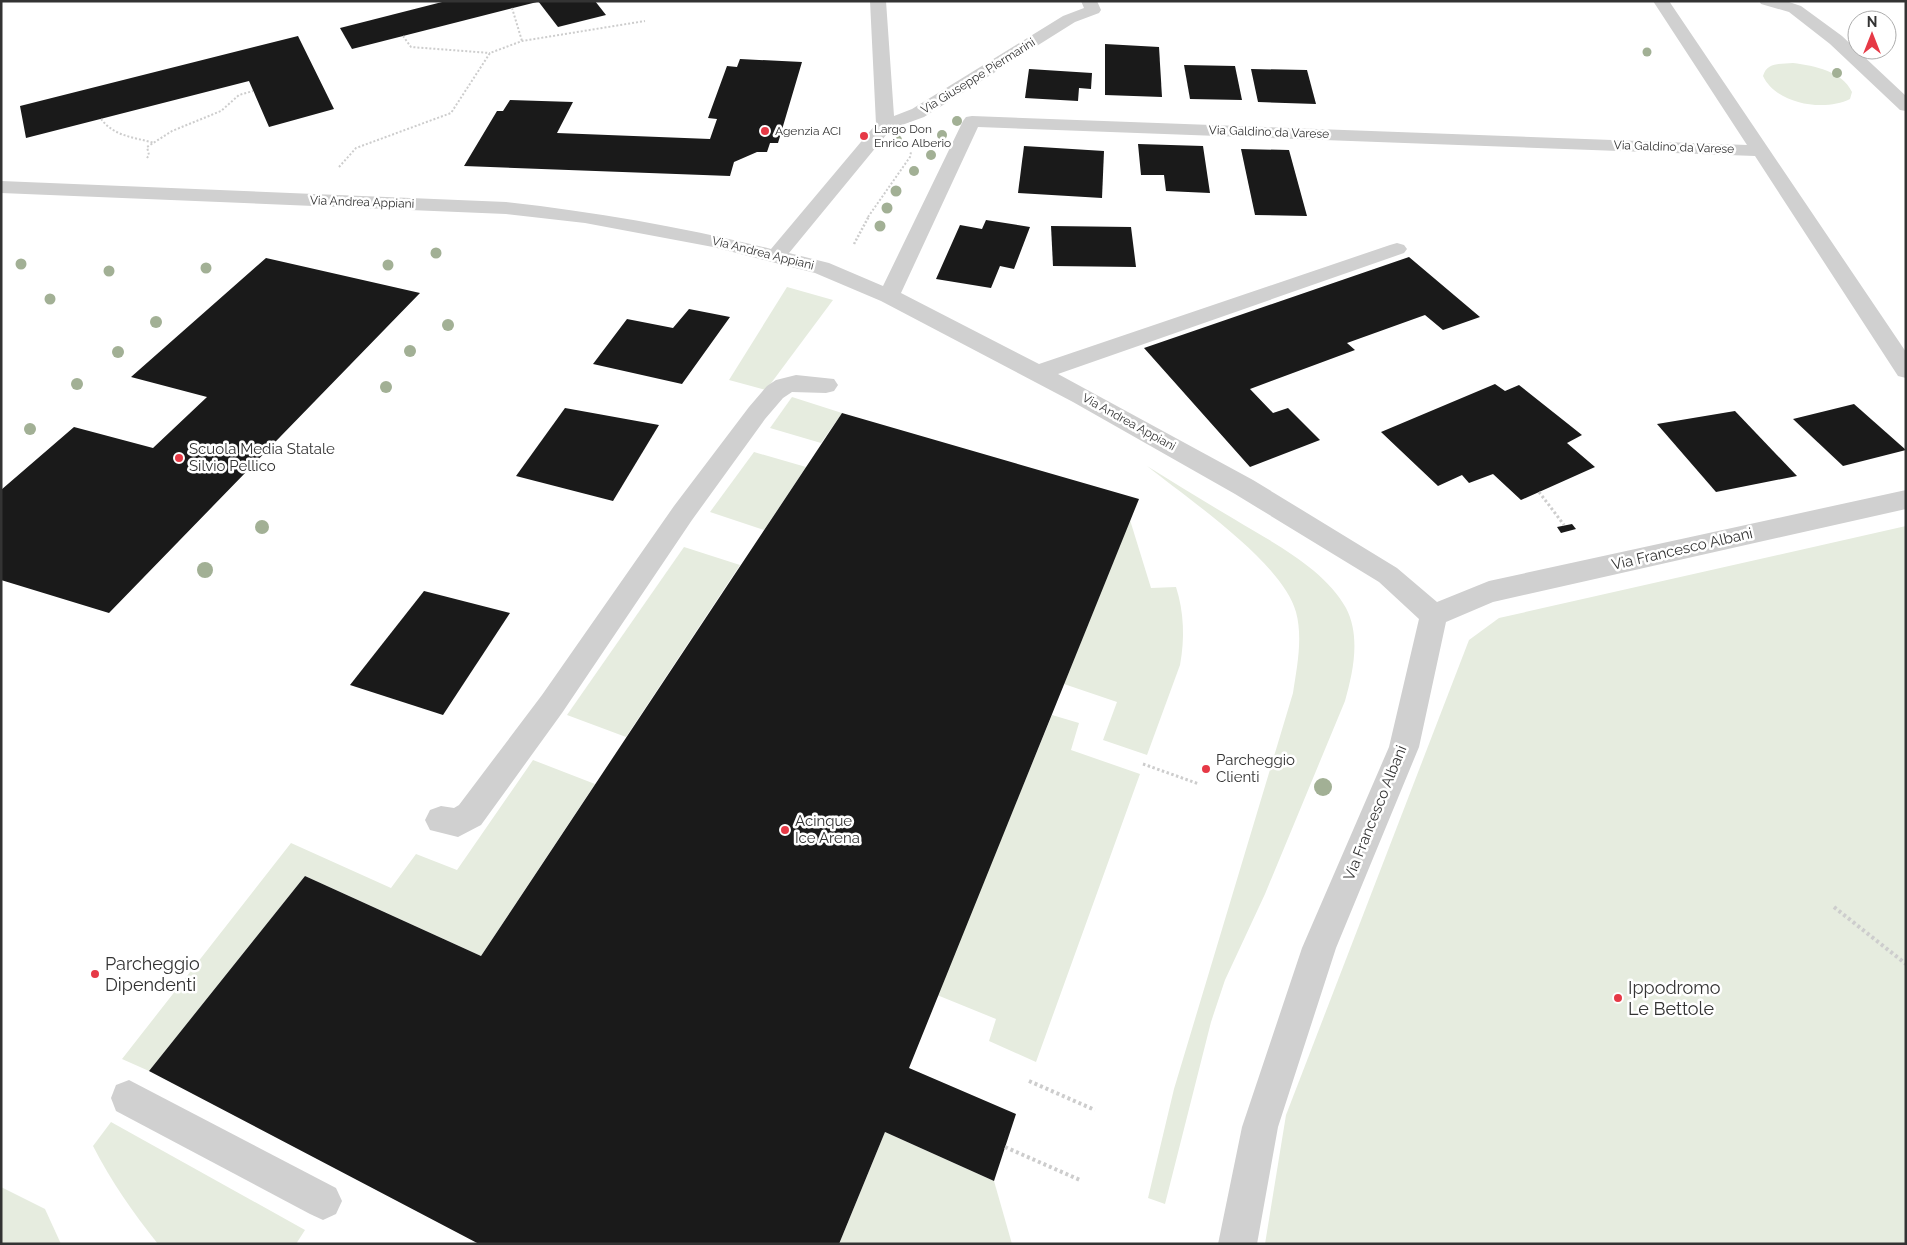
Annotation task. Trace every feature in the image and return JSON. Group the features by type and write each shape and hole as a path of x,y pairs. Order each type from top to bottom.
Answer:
{"street":[{"path":"878,1 885,126"},
{"name":"Via Giuseppe Piermarini","path":"776,256 885,126 918,113 1069,20 1093,10 1089,1"},
{"name":"Via Galdino da Varese","path":"1661,1 1906,370"},
{"path":"1767,1 1795,10 1836,40 1906,106"},
{"name":"Via Galdino da Varese","path":"889,296 972,121 1759,151"},
{"name":"Via Andrea Appiani","path":"1,187 506,208 605,220 713,241 822,268 889,296 1037,373 1253,492 1388,575 1434,615"},
{"path":"1037,373 1397,250"},
{"path":"441,820 458,823 470,815 552,704 683,513 757,413 775,392 784,386 796,383 826,385"},
{"name":"Via Francesco Albani","path":"1237,1244 1260,1126 1320,948 1404,747 1434,615 1489,592 1906,499"},
{"path":"129,1098 323,1201"}],"path":[{"path":"512,8 522,41"},
{"path":"403,36 410,47 490,54 522,41 644,21"},
{"path":"350,154 356,148 451,113 490,54"},
{"path":"150,155 148,147 172,131 221,111 239,96 253,91"},
{"path":"101,118 108,129 119,135 154,143"},
{"path":"852,248 862,226 910,157 913,146"},
{"path":"1539,492 1564,525"},
{"path":"1143,764 1199,784"},
{"path":"1834,907 1906,964"},
{"path":"1029,1081 1096,1110"},
{"path":"1005,1147 1080,1180"}],"shaded area":[{"path":"1793,63 1819,68 1835,74 1842,79 1852,92 1850,99 1827,105 1814,105 1789,99 1778,93 1769,86 1763,76 1765,71 1771,66"},
{"path":"787,287 833,300 766,390 729,380"},
{"path":"792,397 842,413 821,443 770,428"},
{"path":"754,452 806,467 764,530 710,512"},
{"path":"1147,466 1281,547 1311,569 1337,594 1346,608 1351,619 1354,643 1353,666 1345,701 1265,894 1225,980 1211,1022 1165,1204 1148,1198 1174,1089 1293,693 1299,652 1299,632 1296,612 1287,593 1273,573 1232,533"},
{"path":"1130,520 1151,588 1176,587 1181,606 1183,626 1180,665 1147,755 1103,740 1117,702 1064,684"},
{"name":"Ippodromo Le Bettole","path":"1906,526 1906,1244 1265,1244 1286,1115 1469,640 1499,618"},
{"path":"684,547 740,565 626,737 567,715"},
{"path":"1052,715 1079,723 1071,750 1140,774 1036,1062 989,1041 996,1019 937,995"},
{"path":"533,760 595,784 481,956 305,876 149,1071 122,1059 291,843 391,888 416,854 457,870"},
{"path":"111,1122 305,1230 296,1244 158,1244 107,1172 93,1146"},
{"path":"885,1132 994,1181 1012,1244 839,1244"},
{"path":"1,1187 45,1209 61,1244 1,1244"}],"building":[{"path":"446,1 537,2 352,49 340,28"},
{"path":"538,1 595,1 606,15 558,27"},
{"path":"298,36 334,109 269,127 249,81 26,138 20,106"},
{"path":"1105,44 1159,47 1162,97 1105,95"},
{"path":"740,59 802,62 778,143 770,143 767,152 757,152 734,162 730,176 464,166 497,111 503,111 510,100 573,102 557,133 710,139 717,119 708,118 727,66 737,67"},
{"path":"1184,65 1235,66 1242,100 1190,99"},
{"path":"1029,69 1092,73 1091,89 1079,88 1078,101 1025,98"},
{"path":"1251,69 1307,70 1316,104 1258,102"},
{"path":"1138,144 1203,146 1210,193 1166,191 1164,175 1141,175"},
{"path":"1024,146 1104,151 1102,198 1018,193"},
{"path":"1241,149 1289,150 1307,216 1255,215"},
{"path":"986,220 1030,227 1014,269 1000,266 991,288 936,279 960,225 982,229"},
{"path":"1051,226 1131,227 1136,267 1053,266"},
{"path":"1409,257 1480,317 1443,330 1425,315 1347,343 1355,350 1250,389 1273,413 1288,408 1320,440 1250,467 1144,348"},
{"path":"266,258 420,293 109,613 1,580 1,490 74,427 153,448 207,397 131,377"},
{"path":"689,309 730,317 682,384 593,364 627,319 673,328"},
{"path":"1495,384 1505,391 1519,385 1582,435 1567,443 1595,467 1521,500 1493,474 1469,483 1462,475 1438,486 1381,432"},
{"path":"1854,404 1906,450 1843,466 1793,419"},
{"path":"565,408 659,425 613,501 516,476"},
{"path":"1735,411 1797,476 1716,492 1657,424"},
{"name":"Acinque Ice Arena","path":"842,413 1139,499 909,1068 1016,1114 994,1181 885,1132 839,1244 479,1244 149,1071 305,876 481,956"},
{"path":"1572,524 1576,529 1561,533 1557,527"},
{"path":"424,591 510,613 443,715 350,685"}],"place":[{"name":"Agenzia ACI","path":"765,131"},
{"name":"Largo Don Enrico Alberio","path":"864,136"},
{"name":"Scuola Media Statale Silvio Pellico","path":"179,458"},
{"name":"Parcheggio Clienti","path":"1206,769"},
{"name":"Acinque Ice Arena","path":"785,830"},
{"name":"Parcheggio Dipendenti","path":"95,974"},
{"name":"Ippodromo Le Bettole","path":"1618,998"}]}
